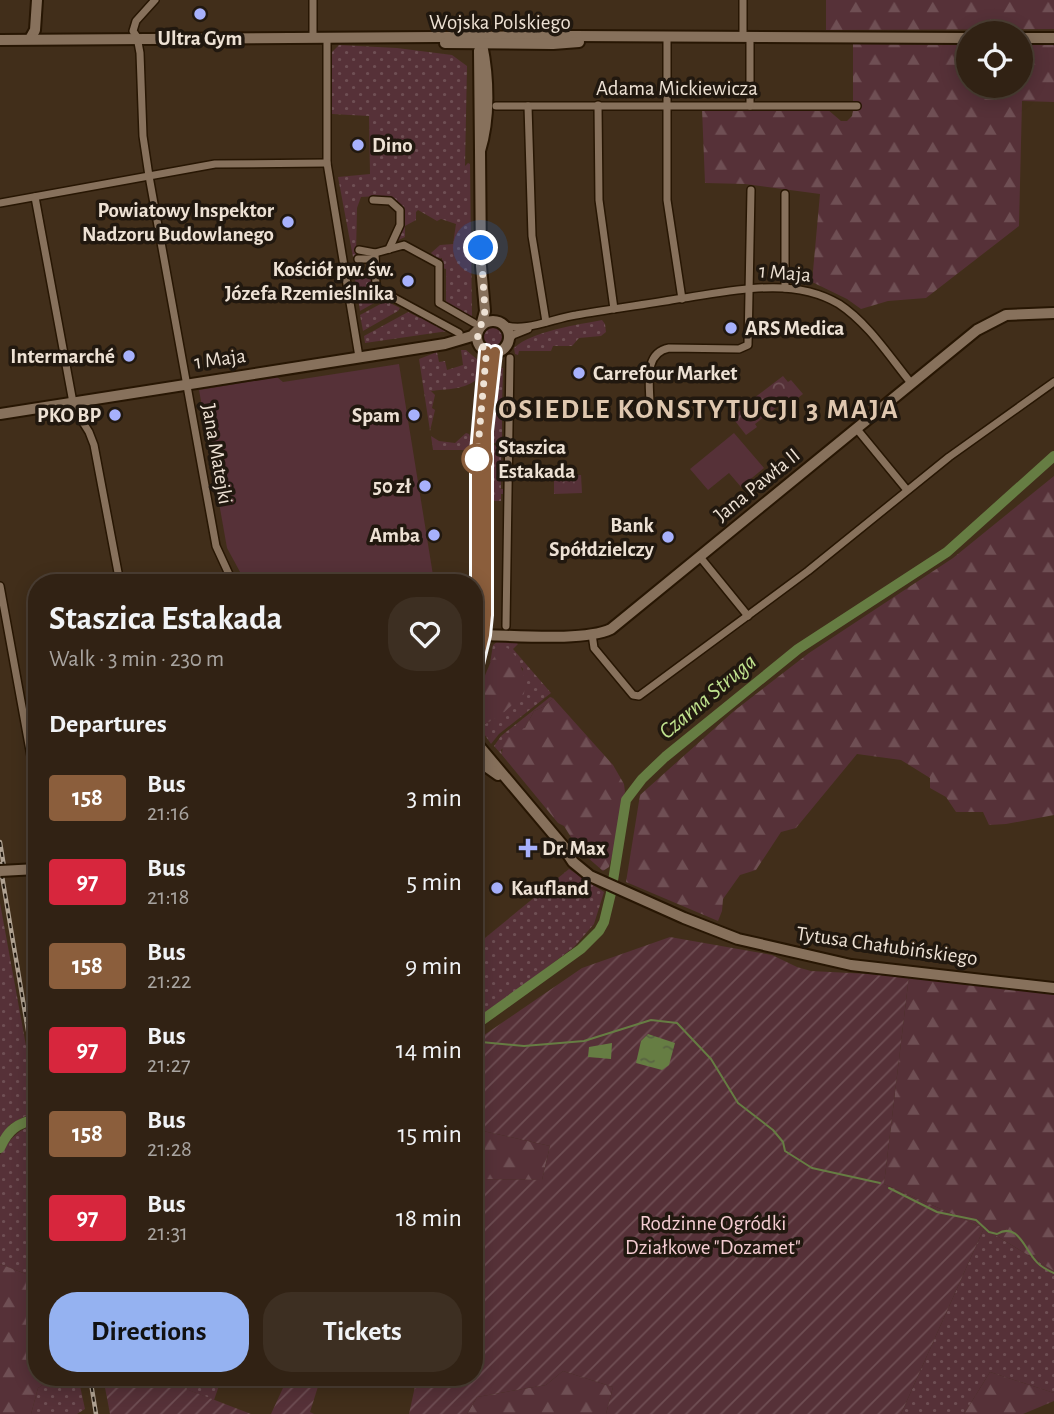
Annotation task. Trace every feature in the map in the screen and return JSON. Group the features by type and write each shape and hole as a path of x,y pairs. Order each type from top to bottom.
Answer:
{"street":[{"name":"Jana Matejki","path":"155,0 142,15 137,37 143,136 216,546 229,574"},
{"path":"313,0 313,37"},
{"path":"743,0 750,106"},
{"path":"37,5 45,30 54,38"},
{"path":"30,39 35,30 37,5"},
{"path":"471,36 482,44 479,51 482,64 481,265 485,290 484,318 478,326 477,339 488,350"},
{"name":"Wojska Polskiego","path":"0,40 471,36 501,40 606,37 956,38"},
{"path":"327,37 327,163 359,358"},
{"path":"667,37 667,200 682,299"},
{"name":"Wojska Polskiego","path":"395,38 456,44 482,44 501,40"},
{"path":"1033,38 1054,38"},
{"path":"482,64 501,40"},
{"path":"456,44 482,64"},
{"name":"Adama Mickiewicza","path":"496,106 857,106"},
{"path":"528,106 531,224 542,323"},
{"path":"598,106 599,200 614,309"},
{"path":"0,203 215,164 327,163"},
{"path":"650,405 651,362 660,351 669,348 739,349 748,345 751,190"},
{"path":"785,194 785,288"},
{"path":"36,197 73,402 94,445 118,574"},
{"path":"373,200 390,201 400,210 400,225 389,249"},
{"path":"358,259 375,256 404,244 439,264 439,303 478,326"},
{"path":"359,250 375,256"},
{"path":"375,256 376,288 459,333"},
{"name":"1 Maja","path":"500,323 514,327 750,289 785,288 817,294 846,310 863,325 911,383"},
{"path":"485,290 500,323 508,332 508,341 503,348 488,350"},
{"name":"Jana Pawła II","path":"592,634 607,631 621,622 989,322 1006,315 1054,313"},
{"path":"478,326 488,321 500,323"},
{"name":"1 Maja","path":"508,341 513,335 542,323"},
{"name":"1 Maja","path":"0,414 445,344 472,336 478,326"},
{"name":"1 Maja","path":"445,344 473,344 488,350"},
{"path":"480,574 477,452 488,350"},
{"path":"506,626 510,358"},
{"path":"483,635 592,634 594,648 637,697 808,571 959,450 1054,382"},
{"path":"856,428 907,490"},
{"path":"700,557 748,616"},
{"path":"0,586 28,736"},
{"name":"Tytusa Chałubińskiego","path":"483,751 581,870 726,935 851,965 1054,988"},
{"name":"Tytusa Chałubińskiego","path":"483,764 508,782"},
{"path":"0,870 28,869"}],"green space":[{"path":"826,0 1054,0 1054,29 1033,29 1033,21 956,21 956,29 826,30"},
{"path":"853,44 956,45 956,98 1033,98 1033,45 1054,45 1054,102 1022,101 1019,226 926,298 888,301 861,309 812,282 820,194 745,184 705,183 702,109 827,109 841,121 847,121 853,110"},
{"path":"339,45 397,48 452,55 467,66 465,166 470,164 472,317 446,303 446,269 442,268 442,258 438,259 431,253 440,245 453,244 456,224 441,219 437,221 418,210 416,220 405,226 405,237 394,242 401,209 397,202 377,196 361,197 357,208 356,254 353,257 338,177 370,174 369,116 332,114 332,52"},
{"path":"354,273 372,279 372,291 383,298 360,311"},
{"path":"386,301 400,308 363,331 360,315"},
{"path":"408,312 420,318 424,317 448,331 365,343 364,336"},
{"path":"602,320 606,332 601,336 579,338 572,346 553,346 551,351 519,351 518,355 515,354 514,348 532,337"},
{"path":"489,327 497,327 503,337 497,347 489,347 483,341 483,333"},
{"path":"461,350 466,350 479,361 478,378 462,387 431,391 435,395 432,408 435,410 430,431 419,359 437,352 439,362 445,361 447,370 463,365"},
{"path":"399,364 433,574 241,574 227,548 199,390 277,377 283,382"},
{"path":"500,368 503,368 502,410 507,411 507,415 502,416 502,438 506,439 506,443 493,443"},
{"path":"783,376 788,382 791,380 803,394 785,408 781,404 755,424 757,427 746,435 732,417"},
{"path":"466,433 472,442 471,458 466,462 462,459 467,450 433,450 431,436 439,441 455,443"},
{"path":"734,433 764,468 741,487 729,473 708,490 690,469"},
{"path":"493,445 502,446 501,460 506,461 506,466 501,467 501,489 506,489 506,494 501,494 501,501 493,501"},
{"path":"554,475 581,475 582,493 554,494"},
{"path":"1054,476 1054,815 989,825 983,812 956,812 946,797 930,788 930,778 901,760 857,754 796,828 781,832 756,870 740,875 723,899 718,921 626,882 640,795 734,711 809,653 953,558"},
{"path":"498,641 515,641 518,644 513,649 551,693 499,734 491,744 483,732 483,725 505,708 513,696 523,669 517,662 496,656 490,663 493,645"},
{"path":"504,646 515,655 521,667 524,694 500,716 483,725 483,683 497,650"},
{"path":"550,697 553,698 534,711 525,728 501,750 502,755 494,746 501,736"},
{"path":"553,698 613,765 624,784 625,792 615,845 609,867 603,871 579,850 564,826 558,823 502,755 503,738 525,728 534,711"},
{"path":"569,869 604,892 594,924 574,947 483,1016 483,940"},
{"path":"0,903 28,1057 28,1115 9,1125 0,1141"},
{"name":"Rodzinne Ogródki Działkowe \"Dozamet\"","path":"670,937 772,955 811,971 909,976 884,1184 984,1228 901,1414 606,1414 613,1387 563,1371 546,1385 477,1397 467,1414 409,1414 415,1386 483,1386 483,1179 542,1180 550,1146 483,1131 483,1036 582,968"},
{"path":"909,976 1054,994 1054,1271 984,1228 884,1184"},
{"path":"28,1128 26,1274 0,1264 0,1155 15,1135"},
{"path":"483,1131 550,1146 542,1180 483,1179"},
{"path":"984,1228 1054,1271 1054,1393 990,1372 964,1414 901,1414"},
{"path":"0,1264 26,1274 28,1267 28,1386 41,1386 38,1388 31,1414 0,1414"},
{"path":"563,1371 613,1387 606,1414 467,1414 477,1397 546,1385"},
{"path":"990,1372 1054,1393 1054,1401 1023,1414 964,1414"},
{"path":"80,1386 85,1409 77,1414 31,1414 38,1388"},
{"path":"105,1386 178,1386 251,1414 110,1414"},
{"path":"178,1386 219,1386 214,1400"},
{"path":"284,1386 318,1386 310,1412 314,1414 271,1414"}],"water":[{"path":"648,1034 675,1043 669,1065 662,1070 636,1063 641,1041"},
{"path":"612,1043 611,1059 588,1057 589,1047"}],"waterway":[{"name":"Czarna Struga","path":"483,1020 581,949 599,931 611,893 626,800 642,779 665,757 798,649 947,552 1054,456"},
{"path":"483,1042 524,1046 584,1041 651,1020 677,1023 711,1059 738,1103 773,1130 783,1142 785,1151 812,1168 880,1183"},
{"name":"Czarna Struga","path":"0,1148 14,1128 28,1122"},
{"path":"889,1188 937,1212 976,1220 989,1232 997,1234 1010,1231 1043,1268 1054,1273"}],"railway":[{"path":"0,842 5,873"},
{"path":"0,864 28,1030"},
{"path":"91,1386 96,1414"}],"bus line":[{"name":"158","path":"477,574 477,452 486,351"},
{"name":"158","path":"483,639 486,615 486,431 495,352"}],"place":[{"name":"Ultra Gym","path":"200,14"},
{"name":"Dino","path":"358,145"},
{"name":"Powiatowy Inspektor Nadzoru Budowlanego","path":"288,222"},
{"name":"Kościół pw. św. Józefa Rzemieślnika","path":"408,281"},
{"name":"ARS Medica","path":"731,328"},
{"name":"Intermarché","path":"129,356"},
{"name":"Carrefour Market","path":"579,373"},
{"name":"PKO BP","path":"115,415"},
{"name":"Spam","path":"414,415"},
{"name":"Staszica Estakada","path":"477,459"},
{"name":"50 zł","path":"425,486"},
{"name":"Amba","path":"434,535"},
{"name":"Bank Spółdzielczy","path":"668,537"},
{"name":"Dr. Max","path":"528,848"},
{"name":"Kaufland","path":"497,888"}],"district":[{"name":"OSIEDLE KONSTYTUCJI 3 MAJA","path":"699,410"}],"route":[{"path":"477,459 486,357 486,351 478,344 477,339 485,311 481,248"}]}
